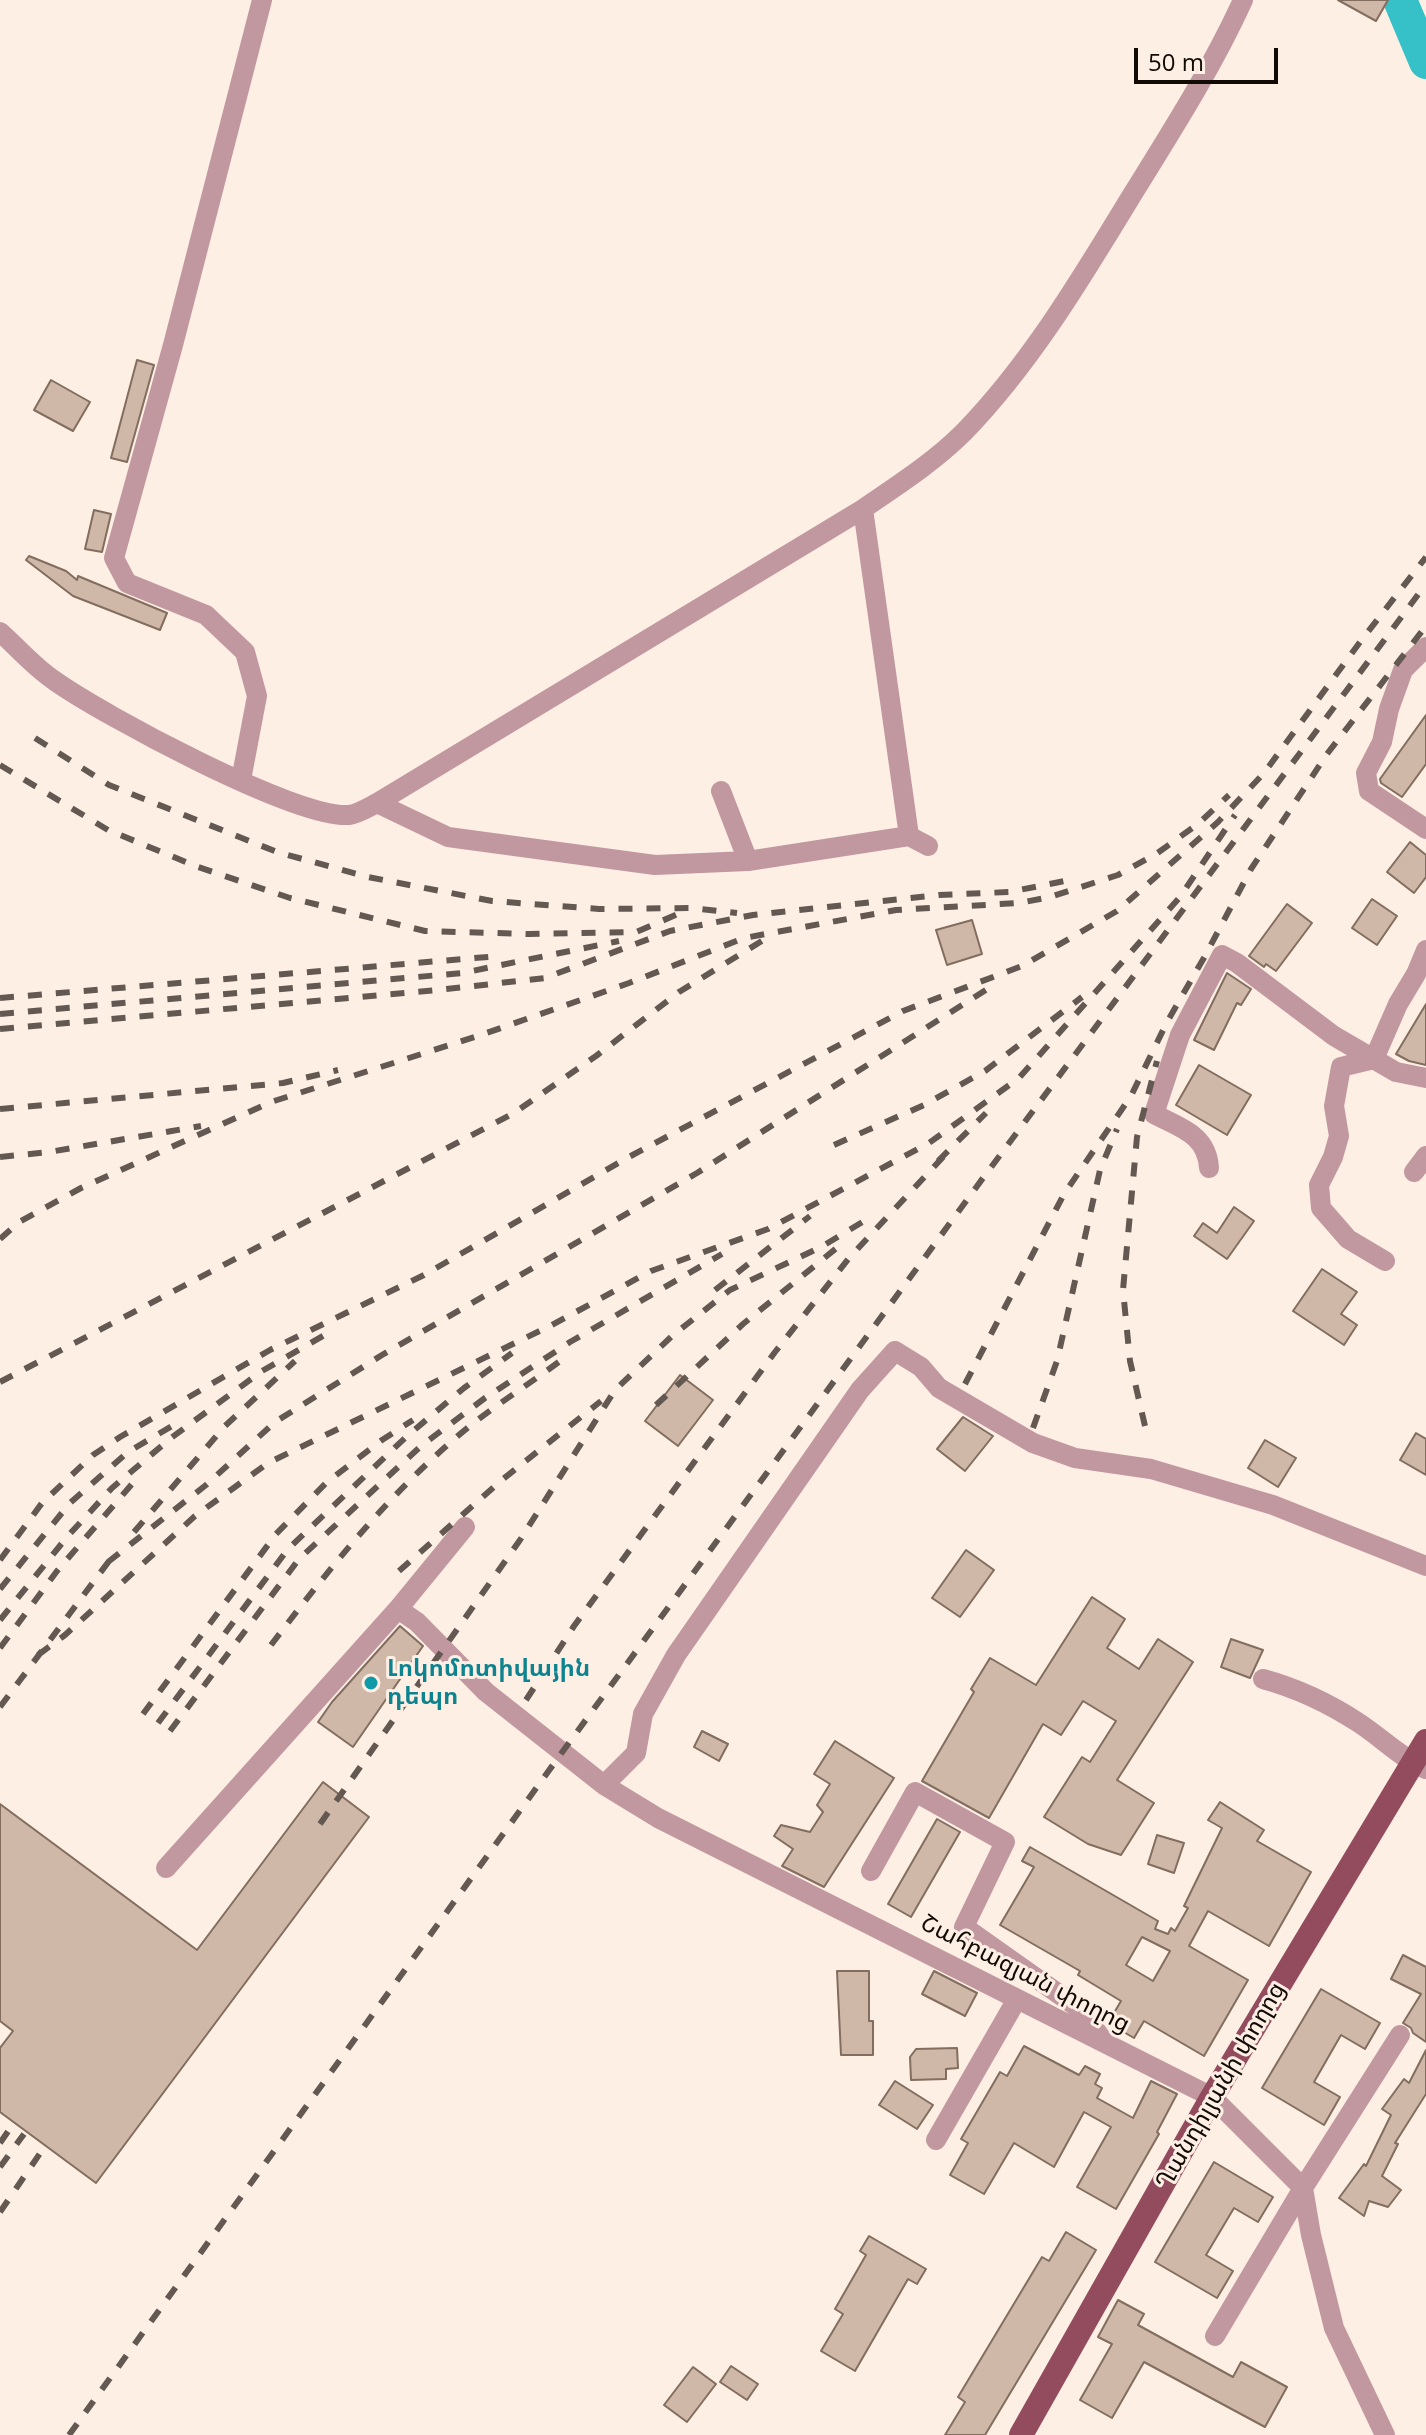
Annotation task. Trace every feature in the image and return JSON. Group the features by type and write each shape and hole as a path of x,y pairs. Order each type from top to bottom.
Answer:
{"main road":[{"name":"Ղանդիլյանի փողոց","path":"1021,2435 1212,2097 1419,1766 1426,1741"}],"street":[{"path":"241,780 257,696 245,652 206,615 127,583 114,558 177,330 262,0"},
{"path":"0,632 53,680 153,738 241,780 304,808 350,815 377,803 863,509 912,476 951,443 997,396 1081,280 1173,130 1243,0"},
{"path":"863,509 909,836"},
{"path":"1426,647 1403,670 1389,709 1382,742 1366,773 1369,791 1426,829"},
{"path":"721,791 748,861"},
{"path":"377,803 448,837 655,865 748,861 909,836 928,846"},
{"path":"1374,1059 1426,950"},
{"path":"1209,1168 1208,1154 1195,1135 1154,1114 1180,1035 1222,955 1334,1036 1396,1072 1426,1078"},
{"path":"1374,1059 1341,1067 1334,1106 1339,1136 1319,1185 1321,1208 1348,1239 1385,1261"},
{"path":"604,1785 636,1753 643,1714 676,1655 860,1390 895,1351 921,1367 939,1388 1033,1443 1075,1458 1151,1469 1273,1505 1426,1566"},
{"path":"166,1868 398,1609 465,1527"},
{"name":"Շահբազյան փողոց","path":"398,1609 417,1622 486,1692 604,1785 658,1818 1212,2097 1303,2188"},
{"path":"1263,1679 1287,1686 1358,1722 1419,1766"},
{"path":"871,1871 915,1792 1005,1842 964,1927 1080,2009 1104,2043"},
{"path":"936,2140 1017,1999"},
{"path":"1215,2336 1303,2188 1400,2035"},
{"path":"1303,2188 1334,2328 1385,2435"}],"building":[{"path":"1338,0 1388,0 1376,21"},
{"path":"137,360 154,365 127,462 111,458"},
{"path":"51,380 90,402 73,431 34,410"},
{"path":"94,510 111,514 102,552 85,549"},
{"path":"29,556 66,571 77,580 78,576 167,613 160,630 73,596 26,560"},
{"path":"1426,715 1426,764 1402,797 1381,783 1380,779"},
{"path":"1410,842 1426,855 1426,877 1414,893 1387,872"},
{"path":"1372,899 1397,916 1377,945 1352,928"},
{"path":"1287,904 1312,923 1276,971 1249,956"},
{"path":"972,920 982,954 947,965 936,930"},
{"path":"1227,973 1251,989 1241,1005 1237,1003 1214,1050 1194,1040"},
{"path":"1426,1004 1426,1065 1396,1054"},
{"path":"1199,1065 1251,1095 1227,1135 1176,1105"},
{"path":"1234,1207 1254,1221 1227,1259 1194,1236 1203,1223 1217,1233"},
{"path":"1322,1269 1357,1292 1341,1314 1357,1325 1344,1345 1293,1311"},
{"path":"680,1375 713,1400 678,1446 645,1421"},
{"path":"963,1417 993,1436 965,1471 937,1449"},
{"path":"1416,1433 1426,1439 1426,1475 1400,1460"},
{"path":"1265,1440 1296,1458 1278,1487 1248,1468"},
{"path":"966,1550 994,1570 960,1617 932,1598"},
{"path":"1092,1597 1125,1619 1107,1648 1139,1669 1158,1639 1193,1662 1117,1780 1154,1803 1121,1855 1088,1844 1044,1817 1082,1757 1090,1762 1116,1721 1083,1701 1061,1735 1043,1724 989,1818 922,1781 974,1692 971,1689 990,1658 1036,1685"},
{"name":"Լոկոմոտիվային դեպո","path":"400,1626 423,1646 353,1747 318,1722"},
{"path":"1231,1639 1263,1650 1250,1678 1221,1667"},
{"path":"702,1731 728,1744 719,1761 694,1747"},
{"path":"835,1741 894,1778 824,1887 782,1866 793,1849 774,1836 781,1825 810,1832 823,1812 817,1805 830,1784 814,1774"},
{"path":"323,1782 369,1817 96,2183 0,2112 0,2048 13,2031 0,2021 0,1804 197,1950"},
{"path":"1220,1802 1264,1830 1257,1841 1311,1872 1269,1946 1208,1911 1189,1946 1248,1980 1204,2056 1144,2021 1134,2038 1108,2023 1121,2001 1078,1975 1080,1971 1000,1925 1034,1867 1022,1861 1030,1847 1158,1921 1155,1929 1168,1934 1171,1928 1175,1931 1222,1828 1208,1820","holes":["1142,1937 1170,1951 1153,1981 1126,1965"]},
{"path":"937,1819 960,1832 911,1917 888,1904"},
{"path":"1157,1835 1184,1843 1174,1873 1148,1864"},
{"path":"1403,1955 1426,1967 1426,2042 1403,2023 1421,1994 1391,1979"},
{"path":"837,1971 869,1971 873,2055 841,2055"},
{"path":"934,1971 977,1993 965,2016 922,1994"},
{"path":"1321,1989 1380,2023 1365,2049 1341,2035 1314,2082 1340,2097 1324,2125 1262,2088"},
{"path":"1024,2046 1079,2075 1085,2066 1100,2074 1095,2084 1102,2088 1097,2098 1133,2118 1151,2081 1177,2094 1157,2132 1159,2134 1116,2209 1077,2187 1111,2127 1084,2112 1054,2167 1014,2143 984,2194 950,2175 968,2143 961,2139 1000,2072 1007,2076"},
{"path":"957,2048 958,2068 946,2069 946,2079 911,2080 910,2057 916,2049"},
{"path":"1426,2050 1426,2094 1395,2143 1398,2144 1382,2176 1401,2190 1388,2207 1369,2201 1364,2216 1339,2198 1364,2164 1366,2166 1391,2115 1382,2109 1404,2079 1409,2083"},
{"path":"895,2081 933,2105 917,2129 879,2105"},
{"path":"1214,2162 1273,2197 1258,2222 1234,2208 1206,2255 1233,2271 1217,2298 1155,2262"},
{"path":"1066,2232 1096,2250 985,2435 945,2435 965,2402 958,2397 1042,2257 1049,2261"},
{"path":"869,2236 926,2269 917,2284 908,2279 855,2371 821,2351 843,2314 835,2309 866,2255 860,2251"},
{"path":"1118,2300 1144,2314 1138,2325 1233,2377 1241,2362 1287,2387 1265,2427 1144,2362 1112,2418 1080,2400 1112,2344 1098,2337"},
{"path":"731,2366 758,2384 747,2400 720,2382"},
{"path":"693,2367 716,2384 687,2422 664,2405"}],"waterway":[{"path":"1400,0 1426,62"}],"railway":[{"path":"0,1560 42,1503 93,1455 120,1437 270,1350 424,1275 627,1158 903,1011 1022,966 1117,911 1218,822 1264,773 1426,557"},
{"path":"69,2435 563,1751 983,1178 1426,584"},
{"path":"965,1384 1064,1194 1131,1096 1167,1022 1251,869 1327,754 1426,626"},
{"path":"35,738 109,785 277,852 368,877 492,901 599,909 692,908 737,913"},
{"path":"0,765 108,830 198,867 290,898 425,931 529,934 636,932 685,911"},
{"path":"0,1239 19,1222 81,1188 271,1102 478,1036 629,983 744,938 896,910 1019,903 1050,897 1118,875 1156,854 1198,824 1229,795"},
{"path":"38,1655 65,1635 195,1516 268,1463 552,1325 651,1271 768,1229 929,1143 1019,1078 1180,897 1235,815"},
{"path":"0,1029 545,978 670,931 753,915 939,895 1009,892 1075,879"},
{"path":"0,1382 514,1113 596,1056 679,992 765,939"},
{"path":"0,1014 462,973 619,941"},
{"path":"0,998 499,956"},
{"path":"108,1562 206,1485 275,1422 382,1355 697,1173 992,986"},
{"path":"834,1145 924,1105 985,1071 1082,997"},
{"path":"1145,1426 1130,1361 1123,1290 1137,1137 1157,1061"},
{"path":"0,1109 283,1083 338,1070"},
{"path":"938,1161 986,1113"},
{"path":"0,1157 49,1152 201,1126"},
{"path":"1033,1428 1057,1361 1100,1170 1117,1129"},
{"path":"526,1700 574,1626 775,1352 849,1258 944,1156"},
{"path":"320,1824 520,1540 615,1390 672,1336 730,1290 821,1247 874,1215"},
{"path":"715,1290 810,1216"},
{"path":"656,1405 743,1324 844,1242"},
{"path":"170,1731 299,1559 421,1446 485,1398 570,1342 722,1254"},
{"path":"0,1620 67,1537 112,1488 171,1438 262,1371 328,1333"},
{"path":"158,1723 288,1549 406,1437 512,1353"},
{"path":"134,1532 225,1426 295,1361"},
{"path":"271,1645 356,1539 426,1465 477,1420 560,1361"},
{"path":"399,1571 503,1479 601,1401"},
{"path":"143,1714 276,1534 326,1483 413,1420"},
{"path":"0,1589 70,1503 128,1452 172,1426"},
{"path":"0,1648 57,1571 132,1484"},
{"path":"0,1707 115,1553"},
{"path":"0,2143 11,2127"},
{"path":"0,2167 24,2134"},
{"path":"0,2212 43,2149"}],"place":[{"name":"Լոկոմոտիվային դեպո","path":"371,1683"}]}
